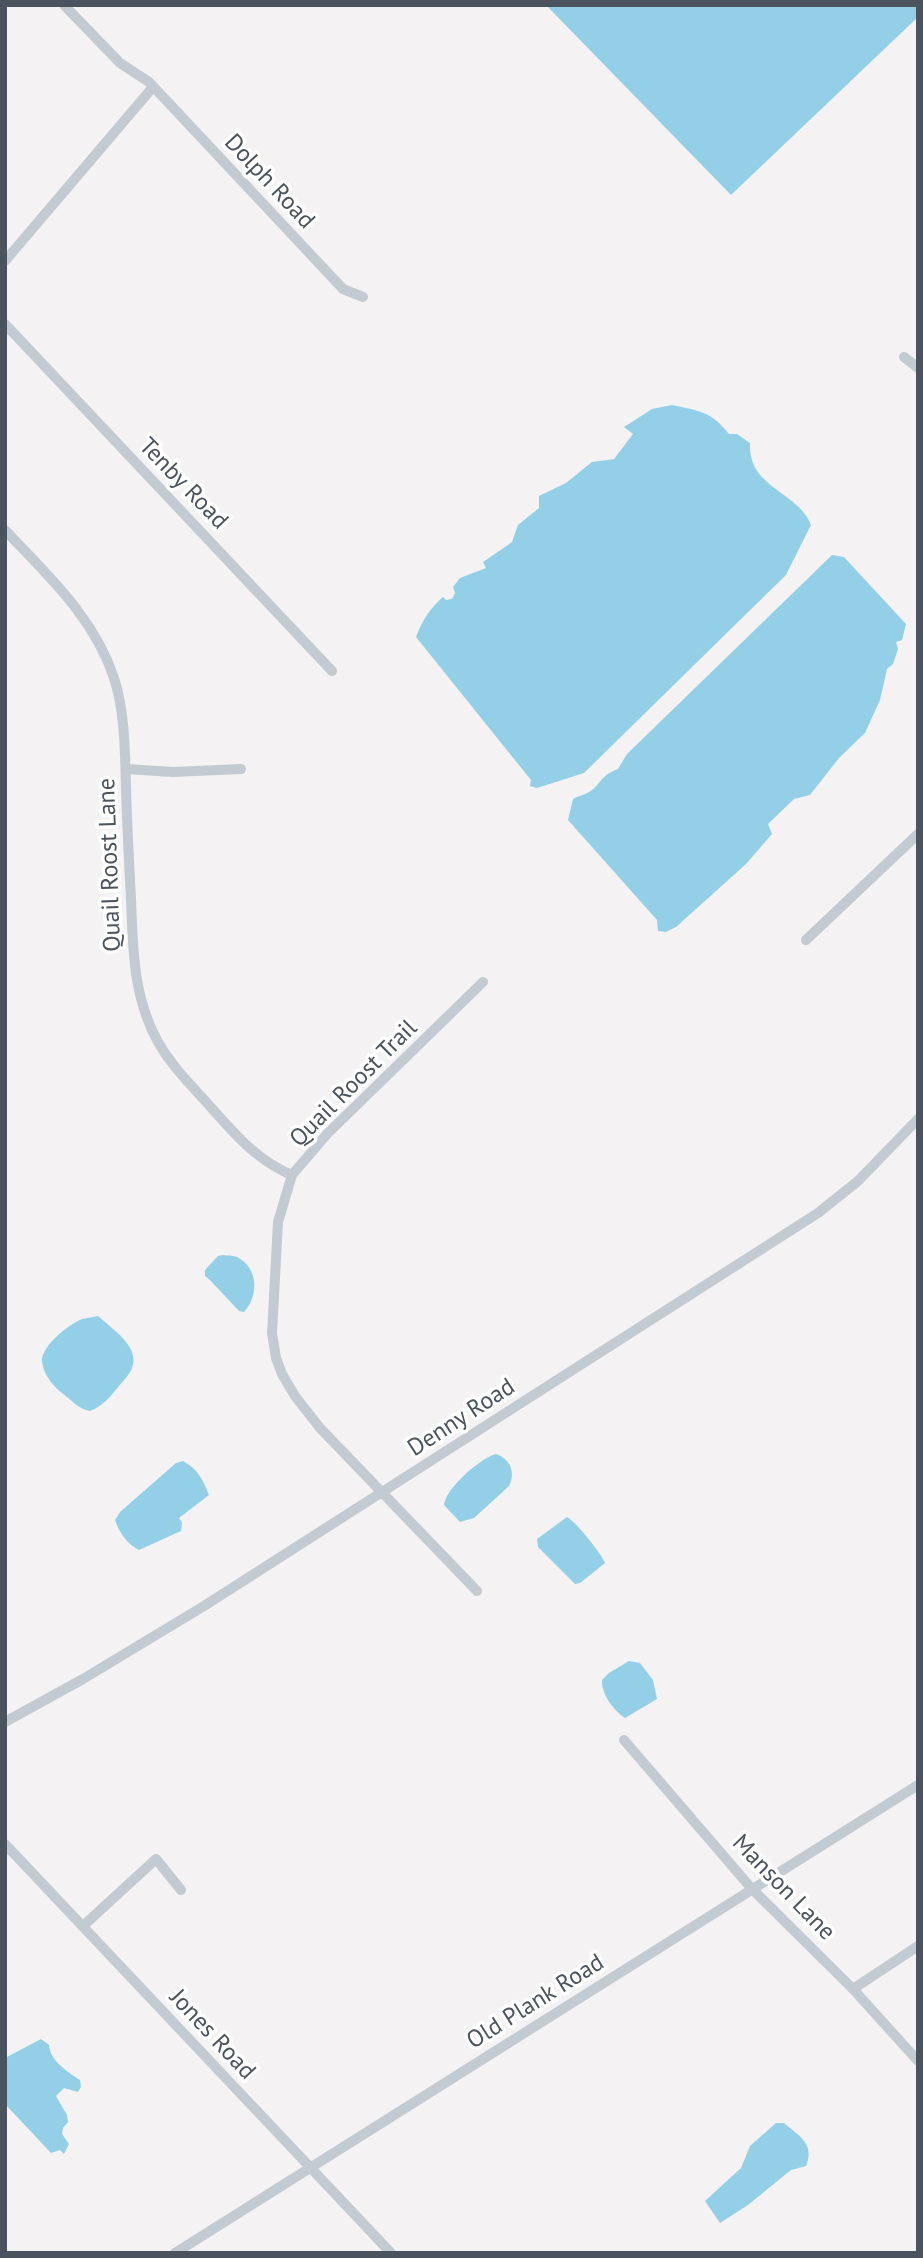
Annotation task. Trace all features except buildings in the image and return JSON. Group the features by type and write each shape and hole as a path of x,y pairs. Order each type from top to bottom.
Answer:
{"street":[{"name":"Dolph Road","path":"64,5 120,63 136,72 153,87 343,289 363,297"},
{"path":"5,261 153,87"},
{"name":"Tenby Road","path":"5,324 332,671"},
{"path":"904,357 918,368"},
{"name":"Quail Roost Lane","path":"5,530 72,601 87,621 114,680 120,704 126,769 134,973 144,1011 171,1063 217,1114 264,1161 292,1175"},
{"path":"126,769 173,772 241,769"},
{"path":"806,940 918,834"},
{"name":"Quail Roost Trail","path":"381,1493 320,1428 296,1398 276,1358 271,1333 278,1222 292,1175 327,1134 483,982"},
{"name":"Denny Road","path":"5,1722 151,1638 818,1213 858,1181 918,1119"},
{"path":"381,1493 477,1591"},
{"name":"Manson Lane","path":"624,1740 752,1889 853,1989 918,2061"},
{"name":"Old Plank Road","path":"175,2253 918,1785"},
{"name":"Jones Road","path":"5,1844 391,2253"},
{"path":"83,1926 156,1859 181,1890"},
{"path":"853,1989 918,1946"}],"water":[{"path":"546,5 918,5 918,17 731,195"},
{"path":"672,405 704,413 729,434 737,434 750,443 757,470 765,480 796,504 811,525 786,575 584,773 537,788 530,786 531,780 416,637 434,606 443,597 446,600 452,599 455,593 453,587 460,578 486,568 483,562 512,542 518,525 539,508 539,496 566,483 592,462 614,459 633,434 624,427 652,409"},
{"path":"832,555 844,557 906,624 902,640 896,642 898,649 893,664 887,669 880,700 865,733 839,758 810,795 794,799 768,824 772,834 746,864 676,927 666,932 658,931 657,920 568,820 573,799 589,792 607,775 618,769 627,754"},
{"path":"218,1256 239,1258 246,1263 253,1276 252,1299 244,1312 239,1311 205,1276 205,1270"},
{"path":"98,1316 129,1345 134,1360 130,1373 112,1394 103,1404 90,1411 78,1406 55,1386 45,1373 42,1362 50,1343 63,1331 82,1319"},
{"path":"496,1454 505,1459 512,1471 509,1486 474,1518 460,1522 444,1505 446,1498 464,1475 481,1461"},
{"path":"183,1461 199,1475 209,1495 179,1518 182,1523 181,1531 139,1550 124,1537 115,1520 120,1512 176,1463"},
{"path":"567,1517 588,1538 605,1563 575,1584 538,1547 537,1539"},
{"path":"629,1661 640,1663 653,1680 657,1699 625,1718 609,1702 602,1680"},
{"path":"41,2039 49,2045 56,2061 80,2080 81,2087 78,2092 64,2088 56,2096 68,2122 62,2134 69,2144 64,2154 60,2150 51,2153 5,2104 5,2058"},
{"path":"776,2123 784,2123 804,2141 808,2151 806,2166 791,2170 748,2205 720,2223 705,2201 741,2168 750,2146"}]}
